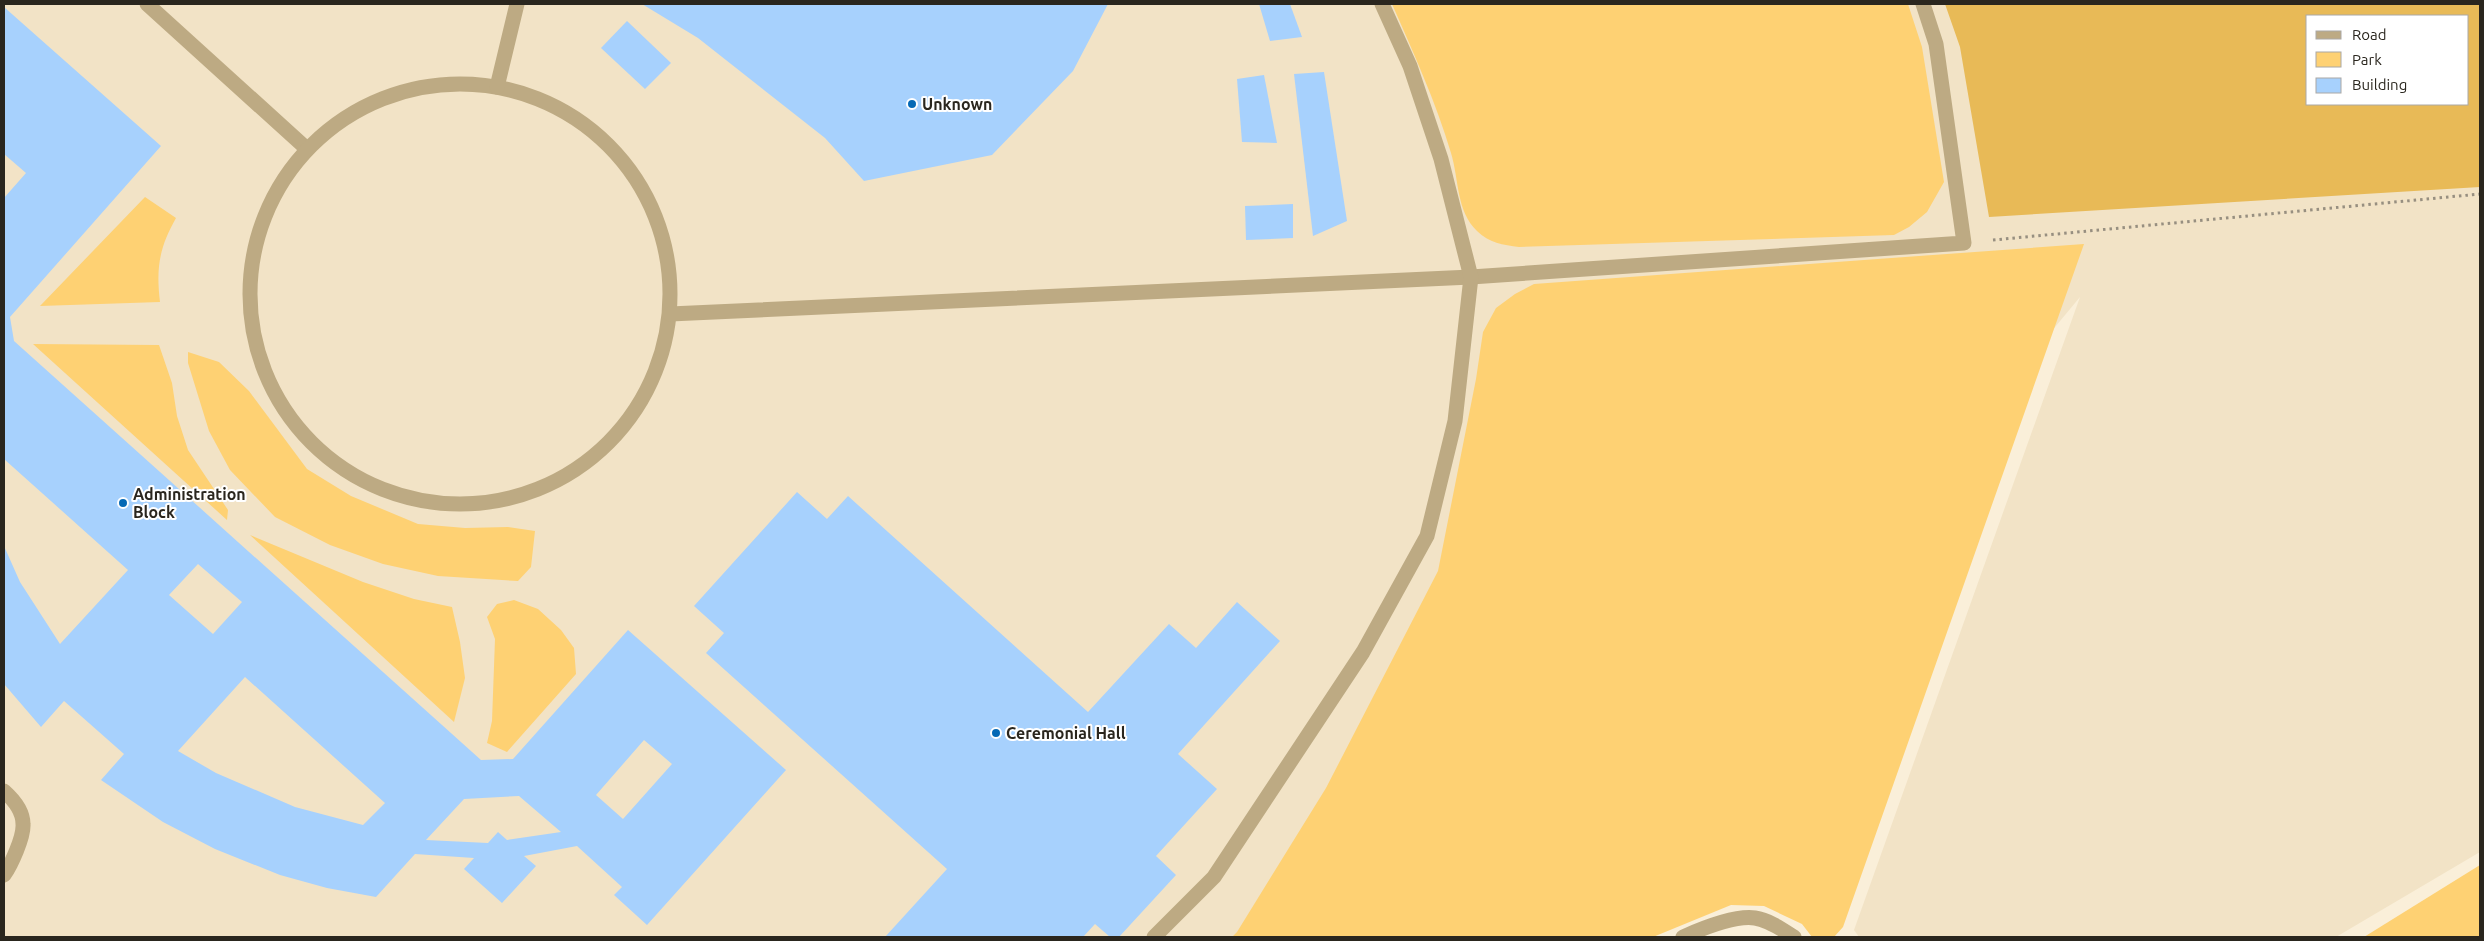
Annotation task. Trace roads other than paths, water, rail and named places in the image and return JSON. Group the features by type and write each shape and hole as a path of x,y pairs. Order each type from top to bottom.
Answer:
{"lane":[{"path":"147,4 307,149"},
{"path":"497,87 517,4"},
{"path":"1154,937 1214,877 1363,652 1428,536 1455,421 1472,277 1441,159 1410,66 1382,4"},
{"path":"670,314 1472,277 1964,242 1936,44 1923,4"},
{"path":"463,83 497,87 539,99 562,110 592,130 617,154 638,181 654,212 666,245 671,279 670,314 664,348 648,388 636,411 614,438 589,462 559,480 527,493 493,501 458,504 424,500 390,492 358,477 329,458 304,433 279,398 266,375 255,342 250,308 250,273 257,239 272,199 285,176 307,149 332,126 362,107 394,94 428,86 463,83"},
{"path":"4,791 14,800 24,824 18,846 4,875"},
{"path":"1683,937 1728,921 1755,918 1777,927 1794,937"}],"place":[{"name":"Unknown","path":"912,104"},
{"name":"Administration Block","path":"123,503"},
{"name":"Ceremonial Hall","path":"996,733"}]}
